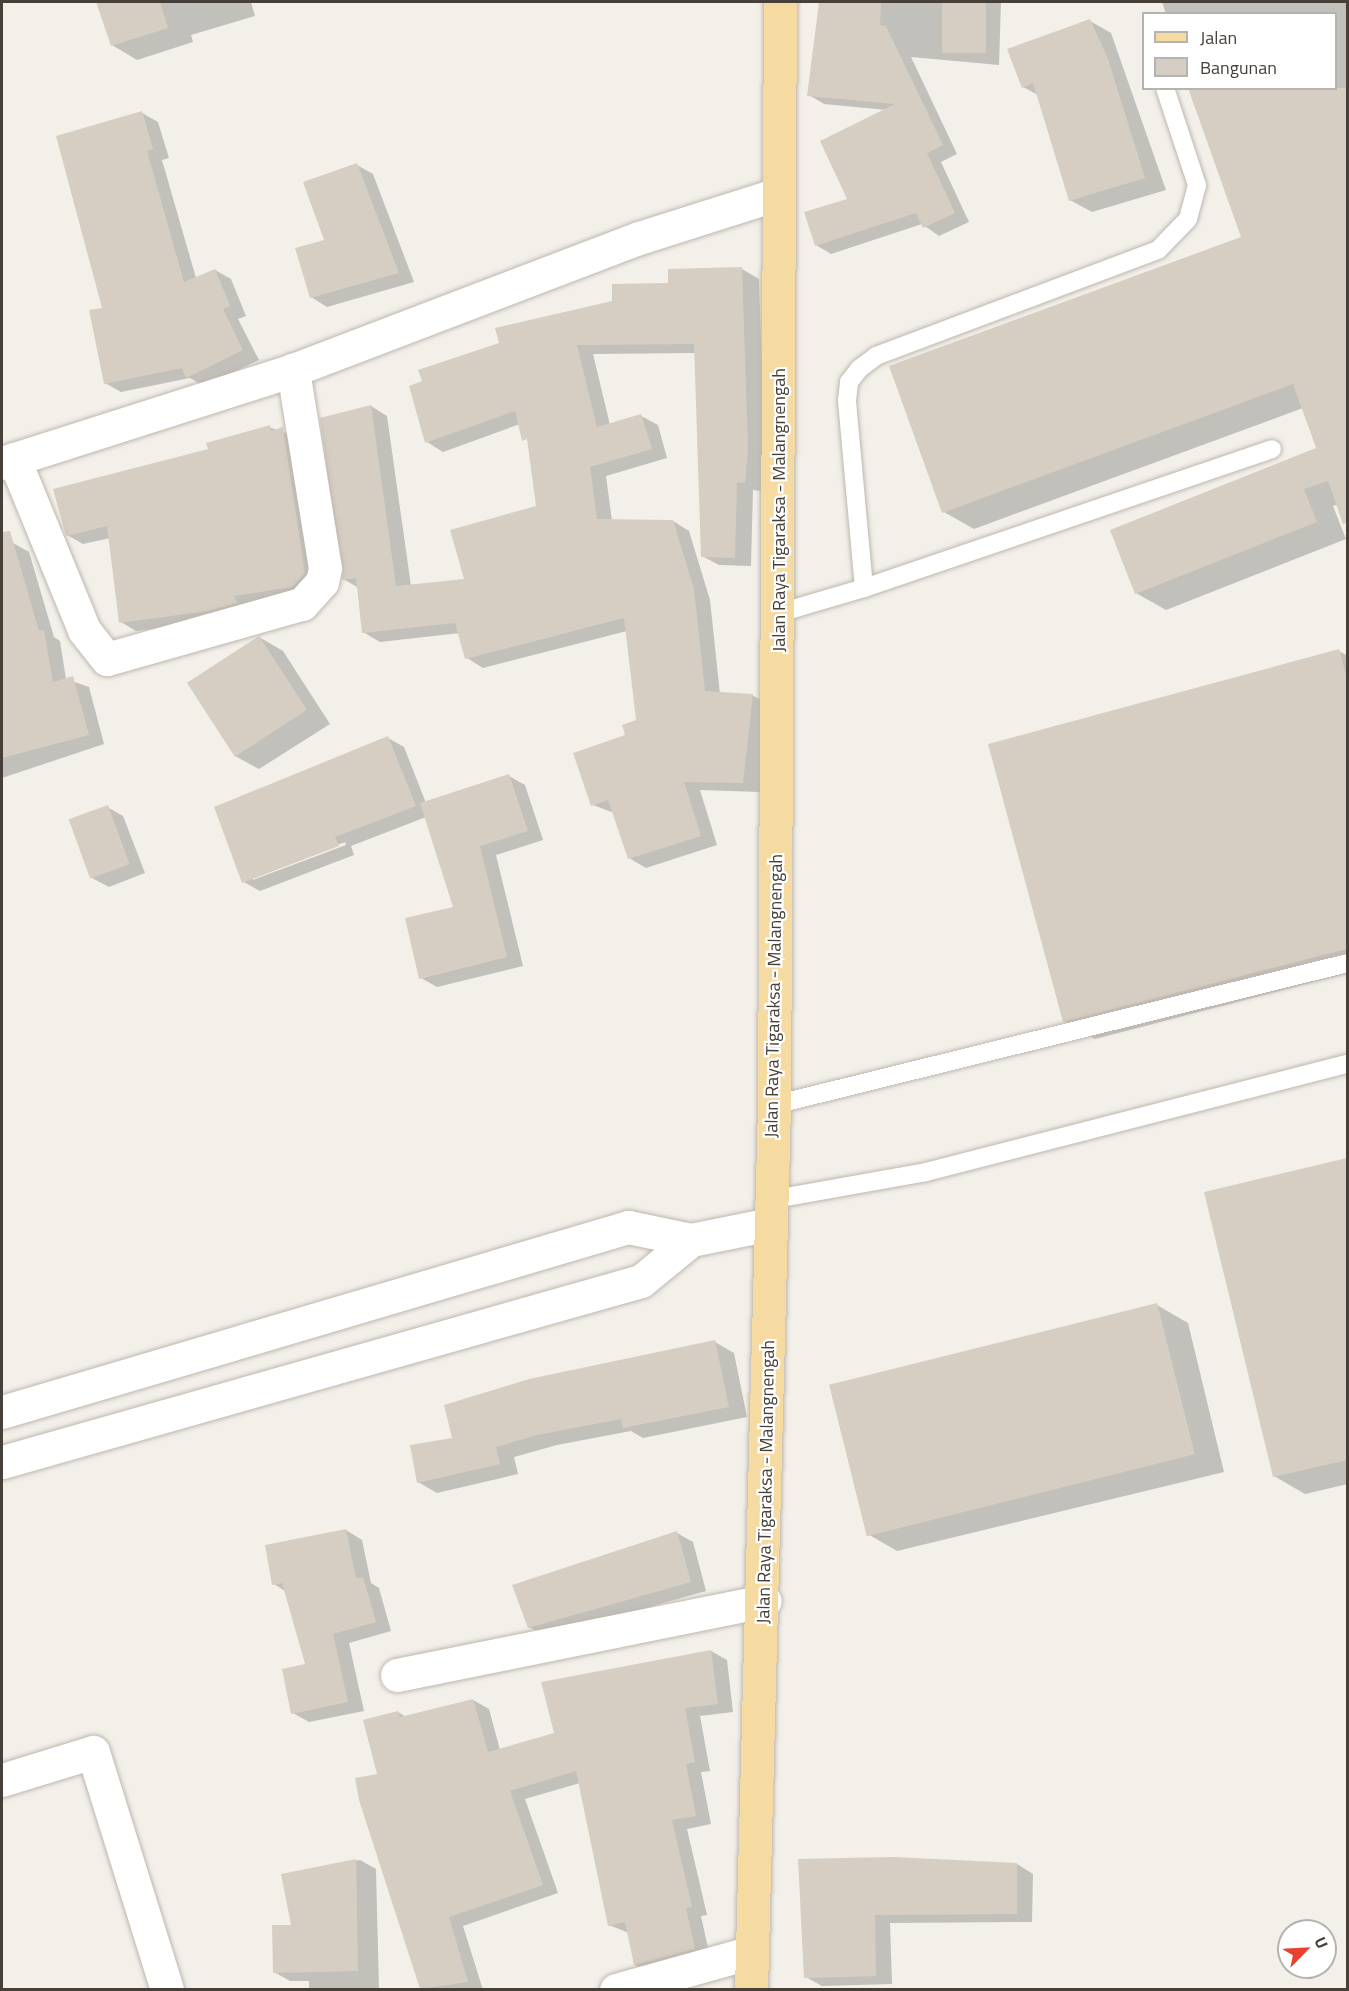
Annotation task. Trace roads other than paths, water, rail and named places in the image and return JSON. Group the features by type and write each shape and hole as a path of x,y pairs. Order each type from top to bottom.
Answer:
{"main road":[{"name":"Jalan Raya Tigaraksa - Malangnengah","path":"751,1989 765,1601 769,1212 774,1105 779,613 780,2"}],"street":[{"path":"293,370 325,568 322,582 302,604 107,659 84,630 8,461 293,370 639,238 778,194"},
{"path":"2,1462 641,1281 691,1240 769,1212"},
{"path":"2,1412 628,1227 691,1240"},
{"path":"397,1675 765,1601"},
{"path":"2,1780 93,1752 167,1989"},
{"path":"616,1989 752,1952"}],"lane":[{"path":"864,588 849,382 876,356 1158,250 1176,234 1195,203 1197,185 1166,90"},
{"path":"779,613 864,588 1272,449"},
{"path":"774,1105 1347,963"},
{"path":"769,1212 1347,1064"}]}
